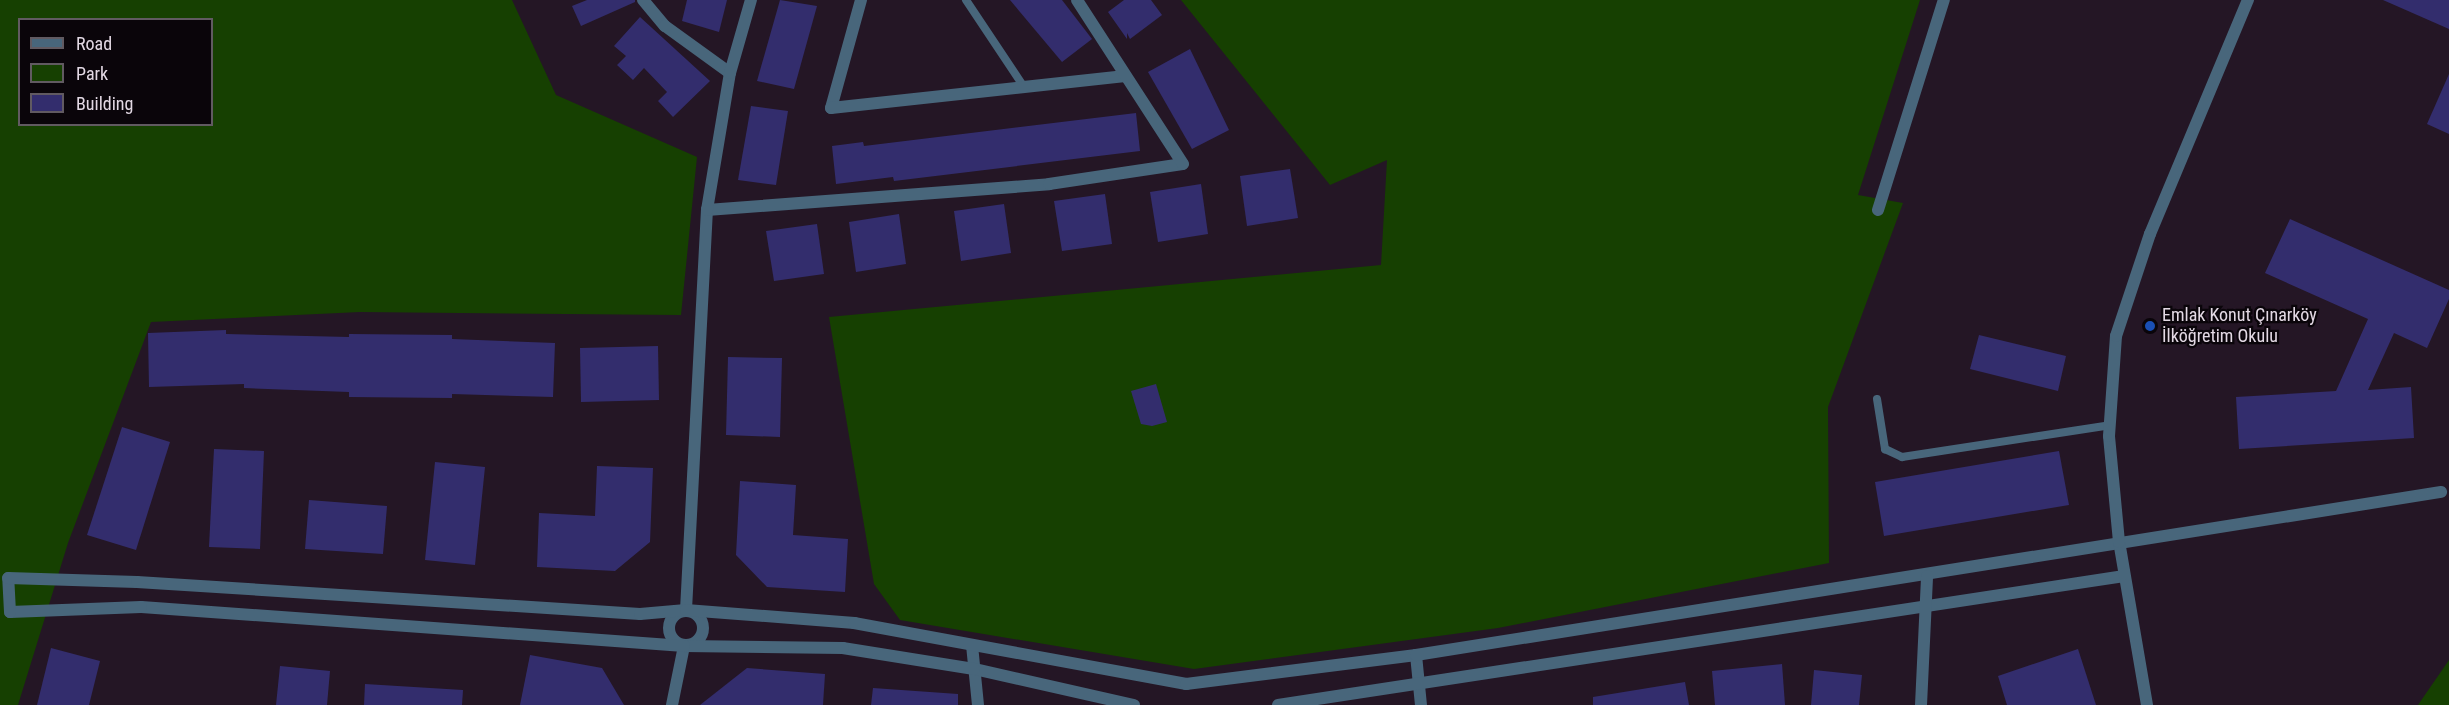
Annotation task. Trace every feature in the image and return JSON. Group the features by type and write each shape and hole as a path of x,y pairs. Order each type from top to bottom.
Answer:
{"street":[{"path":"643,0 665,26 730,73"},
{"path":"686,610 707,210 730,73 751,0"},
{"path":"861,0 831,108 1125,76"},
{"path":"707,210 1049,184 1183,164 1077,0"},
{"path":"1878,210 1944,0"},
{"path":"2147,705 2119,543 2110,424 2116,336 2150,234 2248,0"},
{"path":"1134,705 974,669 843,648 684,646 141,608 10,612 8,578 137,582 640,614 686,610 854,623 1186,684 1416,655 1927,576 2441,492"},
{"path":"1921,705 1927,576"},
{"path":"1278,705 1419,686 2124,576"},
{"path":"686,610 699,617 703,626 698,640 684,646 670,636 669,624 675,614 686,610"},
{"path":"972,645 978,705"},
{"path":"672,705 684,646"},
{"path":"1416,655 1420,705"}],"lane":[{"path":"966,0 1024,87"},
{"path":"1877,399 1885,449 1902,457 2110,424"}],"green space":[{"path":"0,0 512,0 556,95 697,157 681,315 360,312 151,322 68,543 18,705 0,705"},
{"path":"1181,0 1920,0 1858,195 1903,203 1828,407 1829,563 1498,628 1194,669 900,620 874,584 829,317 1381,265 1387,160 1330,185"},
{"path":"2449,660 2449,705 2418,705"}],"building":[{"path":"587,0 635,0 635,2 581,26 572,6"},
{"path":"687,0 727,0 719,32 682,21"},
{"path":"780,0 817,6 794,89 757,81"},
{"path":"1010,0 1062,0 1092,39 1062,62"},
{"path":"1124,0 1151,0 1162,15 1130,39 1127,33 1127,39 1108,12"},
{"path":"2383,0 2449,0 2449,29"},
{"path":"640,17 710,81 673,117 658,101 667,92 644,68 633,80 617,65 626,56 614,46"},
{"path":"1190,49 1229,130 1192,149 1148,72"},
{"path":"2449,74 2449,134 2427,124"},
{"path":"751,106 788,111 776,185 738,180"},
{"path":"1136,113 1140,151 894,181 893,177 836,184 832,146 863,142 864,146"},
{"path":"1290,169 1298,218 1247,226 1240,176"},
{"path":"1201,184 1208,234 1158,242 1150,192"},
{"path":"1105,194 1112,244 1062,251 1054,201"},
{"path":"1004,204 1011,253 961,261 954,211"},
{"path":"899,214 906,264 856,272 849,222"},
{"path":"2290,219 2449,290 2449,299 2427,348 2394,333 2368,390 2411,387 2414,438 2239,449 2236,397 2336,391 2368,319 2265,273"},
{"path":"817,224 824,274 774,281 766,231"},
{"path":"226,330 226,334 349,337 349,334 452,335 452,339 555,343 553,397 452,394 452,398 349,397 349,392 244,388 244,384 149,387 148,333"},
{"path":"1979,335 2066,356 2058,391 1970,369"},
{"path":"658,346 659,400 581,402 580,348"},
{"path":"728,357 782,358 780,437 726,435"},
{"path":"1156,384 1167,422 1152,426 1141,424 1131,391"},
{"path":"122,427 170,442 136,550 87,535"},
{"path":"214,449 264,451 260,549 209,547"},
{"path":"2059,451 2069,505 1884,536 1875,482"},
{"path":"435,462 485,467 475,565 425,560"},
{"path":"597,466 653,468 650,542 615,571 537,567 539,513 595,516"},
{"path":"740,481 796,485 793,535 848,539 845,592 767,587 736,555"},
{"path":"309,500 387,506 383,554 305,549"},
{"path":"51,648 100,661 89,705 37,705"},
{"path":"2078,649 2096,705 2007,705 1998,676"},
{"path":"530,655 602,668 624,705 520,705"},
{"path":"1782,664 1785,705 1715,705 1712,671"},
{"path":"280,666 330,671 327,705 276,705"},
{"path":"747,668 825,674 823,705 700,705"},
{"path":"1814,670 1862,675 1859,705 1811,705"},
{"path":"1685,682 1689,705 1593,705 1593,697"},
{"path":"365,684 463,690 462,705 364,705"},
{"path":"873,688 958,694 958,705 871,705"}],"place":[{"name":"Emlak Konut Çınarköy İlköğretim Okulu","path":"2150,326"}]}
